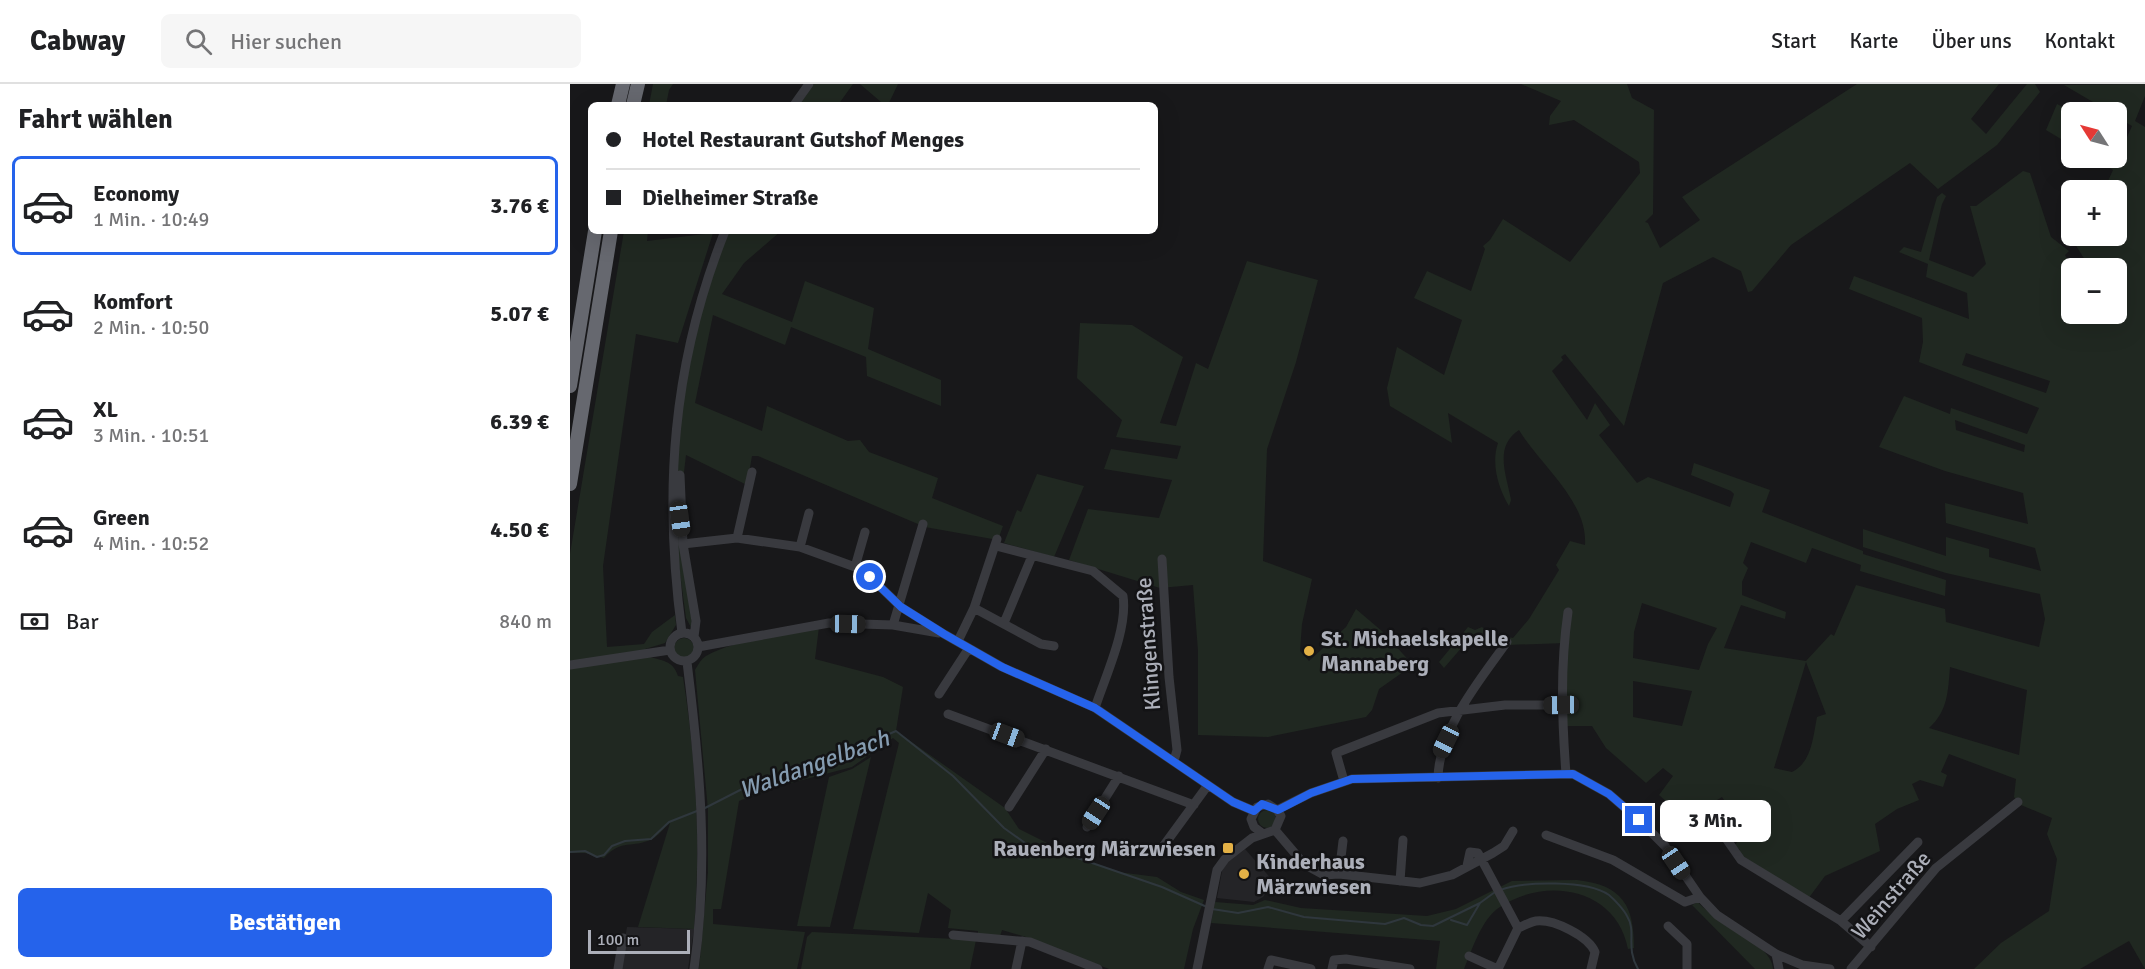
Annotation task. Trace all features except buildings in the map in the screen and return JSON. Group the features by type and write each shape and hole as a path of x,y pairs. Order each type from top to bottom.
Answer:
{"highway":[{"path":"619,102 623,84"},
{"path":"634,102 638,84"},
{"path":"570,386 595,234"},
{"path":"570,484 611,234"}],"street":[{"path":"797,102 809,84"},
{"path":"682,633 671,508 677,410 692,332 723,234"},
{"path":"737,538 752,472"},
{"path":"670,650 677,660 687,662 694,658 696,638 683,544 680,475"},
{"path":"800,548 809,513"},
{"path":"893,625 901,607 923,524"},
{"path":"855,567 866,532"},
{"path":"683,544 717,538 737,538 800,548 855,567 870,577 901,607 944,634 1002,667 1095,708 1233,802 1254,811"},
{"path":"958,641 974,608 997,542 1032,556 1093,572 1123,596 1125,608 1115,650 1095,708"},
{"path":"1004,623 1032,556"},
{"name":"Klingenstraße","path":"1162,559 1168,677 1177,750 1174,761"},
{"path":"974,608 1041,644 1054,645"},
{"path":"1566,774 1561,705 1564,640 1568,612"},
{"path":"682,633 696,638 829,623 893,625 944,634"},
{"path":"670,650 673,639 682,633"},
{"path":"1438,778 1438,757 1461,711 1507,642"},
{"path":"939,694 969,648"},
{"path":"570,665 670,650"},
{"path":"687,662 702,788 703,825 703,882 694,969"},
{"path":"1343,777 1336,753 1438,713 1505,705 1561,705"},
{"path":"948,714 1194,805"},
{"path":"1009,807 1046,749"},
{"path":"1263,833 1254,827 1251,819 1254,811 1262,804 1278,810 1343,777 1438,778 1566,774 1588,781 1639,820 1665,846 1700,897 1718,915 1776,954 1802,965 1830,969"},
{"path":"1087,827 1119,776"},
{"path":"1159,852 1208,785"},
{"name":"Weinstraße","path":"1851,969 1936,868 2018,802"},
{"path":"1197,969 1217,870 1225,859 1251,838 1275,830 1280,824 1278,810"},
{"path":"1251,838 1254,827"},
{"path":"1275,830 1298,859 1313,871 1324,875 1339,874 1432,882 1483,859 1504,846 1513,831"},
{"path":"1546,835 1613,860 1685,902 1700,897"},
{"path":"1725,837 1741,860 1841,921 1871,947"},
{"path":"1400,881 1403,840"},
{"path":"1339,874 1343,841"},
{"path":"1841,921 1918,842"},
{"path":"1483,859 1518,928"},
{"path":"1469,956 1502,968 1518,928 1536,921 1547,922 1583,938 1595,952 1591,969"},
{"path":"1668,926 1687,944 1687,969"},
{"path":"953,935 1022,941 1098,969"},
{"path":"618,969 623,938"},
{"path":"1016,969 1022,941"},
{"path":"1776,954 1779,969"},
{"path":"1268,969 1270,960 1311,969"},
{"path":"1333,964 1410,969"}],"shaded area":[{"path":"653,84 673,84 667,102 650,102"},
{"path":"814,84 853,84 840,102 801,102"},
{"path":"860,84 898,84 889,102 881,102"},
{"path":"1521,84 1627,84 1632,98 1654,110 1653,214 1645,222 1648,223 1660,248 1700,220 1682,197 1857,84 1999,84 1971,119 1986,134 2027,84 2035,84 2040,92 1997,145 1938,189 1910,163 1791,245 1752,291 1748,292 1741,271 1713,257 1663,283 1624,426 1565,354 1561,357 1563,360 1552,371 1587,420 1595,403 1610,425 1599,435 1637,483 1648,477 1730,507 1734,494 1691,475 1694,463 1770,490 1762,512 1863,551 1863,554 1946,580 1945,596 1860,571 1861,565 1812,548 1806,563 1751,542 1743,563 1748,568 1742,582 1742,595 1786,612 1785,619 1741,605 1724,648 1806,661 1831,634 1834,636 1856,585 1945,609 1946,622 2039,647 2045,619 2040,594 1946,573 1863,547 1863,529 1946,556 1946,537 1989,549 1989,557 2041,571 2035,548 1946,523 1945,503 2028,524 2023,493 1945,471 1879,447 1904,396 1950,414 1951,408 2027,434 2039,408 1919,362 1923,342 1922,318 1849,289 1854,276 1969,319 1967,293 1926,277 1928,264 1899,252 1904,247 1921,252 1937,197 1942,193 1946,196 1942,204 1929,260 1973,277 1986,264 1970,206 1976,206 2023,171 2030,173 2051,237 2069,251 2065,255 2067,258 2061,258 2061,324 2127,324 2127,258 2084,258 2076,246 2127,246 2127,180 2108,180 2113,170 2110,168 2127,168 2127,137 2132,126 2127,123 2127,102 2093,102 2064,85 2145,84 2145,96 2135,121 2145,127 2145,969 2129,941 2080,969 1974,969 2001,943 2049,911 2057,859 2047,834 2052,818 2021,805 2014,797 2016,779 1949,754 1941,772 1947,775 1943,787 1920,780 1912,784 1919,800 1897,809 1875,824 1880,851 1825,876 1808,899 1739,854 1740,850 1735,845 1745,831 1722,797 1709,805 1706,822 1694,826 1659,795 1673,776 1663,768 1646,783 1606,748 1592,726 1566,726 1566,643 1507,645 1469,639 1444,668 1439,662 1468,627 1475,630 1482,627 1489,634 1513,638 1529,619 1559,570 1556,565 1570,541 1585,545 1584,529 1571,499 1519,430 1511,437 1504,453 1505,472 1511,500 1509,506 1497,475 1495,459 1498,443 1448,413 1452,443 1390,406 1387,388 1397,347 1444,375 1462,320 1414,298 1427,271 1471,291 1485,249 1483,246 1490,240 1503,219 1570,262 1640,173 1639,162 1574,120 1549,125 1550,116 1561,101","holes":["1966,353 2050,381 2046,393 1962,365","1955,420 2025,445 2024,452 1956,430","1642,603 1717,628 1708,644 1699,670 1633,658 1634,632","1806,662 1826,714 1817,717 1813,741 1808,755 1799,768 1792,772 1774,768","1950,667 2027,690 2019,755 1929,728 1940,715 1946,700","1633,681 1692,691 1682,726 1633,717"]},
{"path":"2057,104 2061,106 2061,139 2046,130"},
{"path":"623,234 648,234 647,241 713,234 678,343 636,334 603,566 607,647 644,644 652,632 675,615 676,625 665,643 645,649 647,656 670,664 678,676 683,677 696,802 697,865 694,929 638,927 670,823 652,839 616,848 604,858 585,853 570,853 570,554"},
{"path":"727,234 778,234 744,263 722,294 792,322 805,281 874,308 868,349 941,380 941,406 867,376 866,357 791,327 785,345 713,315 695,403 762,431 767,406 848,441 860,440 869,452 938,478 932,498 1003,526 998,540 925,527 758,456 752,456 747,485 686,455 677,533 682,547 693,631 686,618 675,536 678,431 695,329"},
{"path":"1247,261 1318,280 1296,362 1267,449 1263,561 1312,579 1302,624 1300,651 1309,661 1346,627 1356,609 1383,632 1413,665 1379,689 1372,710 1366,717 1268,737 1198,735 1198,651 1193,585 1160,588 1069,560 1088,509 1159,518 1172,480 1104,469 1111,449 1177,459 1181,446 1116,437 1122,420 1077,378 1080,323 1132,325 1183,357 1160,423 1176,426 1196,363 1208,369"},
{"path":"1037,474 1084,486 1054,557 1004,543 1017,510 1021,512"},
{"path":"819,627 815,659 883,677 903,687 896,731 1005,808 1019,829 1071,855 1118,872 1157,877 1181,892 1204,900 1193,929 1184,969 1109,969 1002,930 1000,936 978,935 978,931 948,928 951,910 928,893 919,933 853,929 899,743 893,738 852,767 772,788 739,801 721,909 713,909 713,924 805,932 797,969 699,969 708,872 708,810 695,670 706,656 732,645"},
{"path":"684,638 691,641 694,648 691,655 684,658 677,655 674,648 677,641"},
{"path":"871,757 830,927 797,926 829,777 852,769"},
{"path":"1267,810 1273,813 1276,819 1273,825 1267,828 1261,825 1258,819 1261,813"},
{"name":"Kinderhaus Märzwiesen","path":"1245,849 1274,882 1263,897 1254,902 1217,898 1223,866"},
{"path":"1577,880 1605,887 1623,900 1632,920 1634,948 1628,949 1621,928 1609,912 1593,900 1575,893 1555,891 1535,892 1497,909 1481,929 1464,969 1436,969 1440,941 1211,923 1215,902 1253,905 1265,900 1301,908 1427,916 1456,909 1512,881"},
{"path":"1698,902 1764,951 1773,969 1755,969 1692,905"},
{"path":"627,927 694,929 688,969 614,969 622,955"},
{"path":"812,932 976,940 970,969 801,969 807,937"}],"waterway":[{"name":"Waldangelbach","path":"703,809 750,785 818,765 896,731 953,776 1004,828 1028,845 1060,852 1162,887 1207,907"},
{"name":"Waldangelbach","path":"570,852 585,851 597,857 604,855 612,846 625,841 651,839 669,822 697,811"},
{"name":"Waldangelbach","path":"1500,890 1524,885 1572,884 1599,890 1609,895 1622,908 1630,922 1632,954 1638,969"},
{"name":"Waldangelbach","path":"1212,909 1238,913 1268,907 1304,917 1385,924 1404,918 1421,925 1433,926 1480,903 1495,892"},
{"name":"Waldangelbach","path":"1451,920 1467,925 1480,903"}],"place":[{"name":"St. Michaelskapelle Mannaberg","path":"1309,651"},
{"name":"Rauenberg Märzwiesen","path":"1228,848"},
{"name":"Kinderhaus Märzwiesen","path":"1244,874"}],"route":[{"path":"870,577 901,607 944,634 1002,667 1095,708 1244,808 1254,811 1262,804 1268,804 1278,810 1311,793 1352,779 1573,774 1609,794 1639,820"}]}
